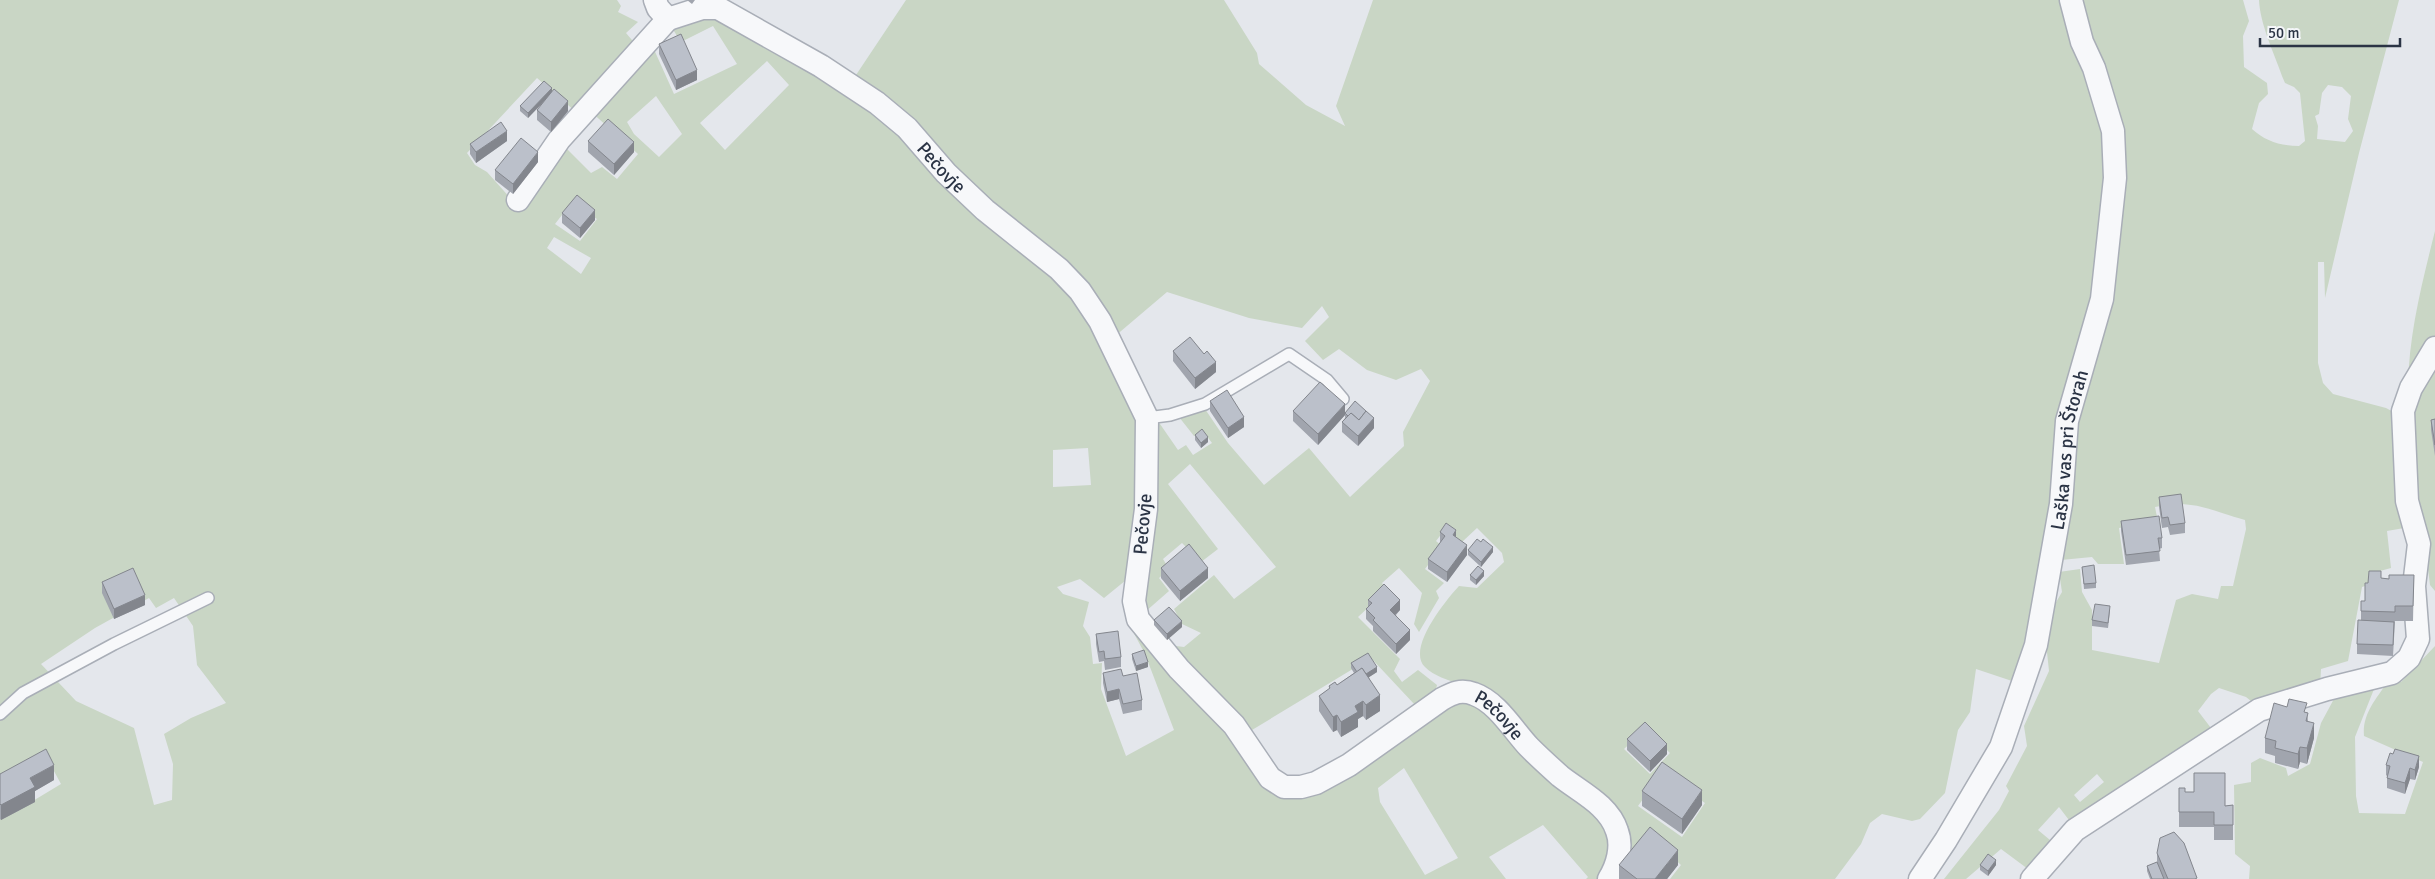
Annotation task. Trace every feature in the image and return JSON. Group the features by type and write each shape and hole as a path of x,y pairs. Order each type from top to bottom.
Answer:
{"street":[{"path":"518,200 559,140 668,18 658,8 655,0"},
{"name":"Laška vas pri Štorah","path":"1920,879 1946,840 2001,747 2036,645 2061,504 2067,421 2102,299 2115,178 2113,131 2094,68 2082,42 2071,0"},
{"name":"Pečovje","path":"668,18 702,8 718,8 821,66 877,103 907,128 946,173 985,210 1059,269 1080,291 1100,321 1147,418 1146,509 1134,601 1138,619 1179,669 1234,725 1270,778 1284,786 1301,787 1316,783 1349,765 1442,699 1457,691 1475,694 1489,703 1530,747 1561,776 1604,810 1617,832 1619,853 1615,870 1609,879"},
{"path":"2032,879 2074,830 2259,710 2328,689 2392,673 2409,658 2418,639 2414,586 2419,544 2407,501 2403,411 2411,388 2435,348"}],"lane":[{"path":"1147,418 1170,415 1205,404 1289,354 1327,380 1343,399"},
{"path":"0,714 23,693 114,644 208,598"}],"green space":[{"path":"0,0 617,0 621,6 618,12 638,22 626,33 637,46 576,112 537,78 467,153 475,165 487,172 512,200 561,143 591,173 602,167 617,179 638,154 589,110 652,45 674,94 737,64 713,26 681,42 672,28 704,12 848,87 1085,304 1141,422 1131,576 1104,598 1080,579 1057,587 1063,594 1089,602 1083,626 1090,637 1093,664 1102,663 1101,689 1126,756 1174,730 1145,654 1130,626 1280,789 1441,706 1470,699 1593,806 1613,837 1602,879 1586,879 1588,877 1543,825 1489,857 1506,879 0,879 0,815 3,819 61,784 48,760 0,787","holes":["767,61 789,85 725,150 700,123","656,96 682,134 659,157 634,134 627,122","572,202 597,219 580,241 555,224","554,237 591,258 581,274 547,248","1088,448 1091,485 1053,487 1053,450","149,598 156,608 174,598 193,626 197,665 226,703 191,718 164,734 173,764 172,800 154,805 134,728 76,701 41,664 95,628","1404,768 1458,858 1425,875 1380,802 1378,788"]},
{"path":"906,0 1224,0 1257,53 1259,64 1306,105 1345,126 1336,106 1373,0 2065,0 2107,123 2097,301 2055,449 2042,577 2015,682 1976,669 1970,712 1958,730 1945,793 1920,819 1912,821 1882,814 1870,823 1861,844 1835,879 1670,879 1681,865 1651,837 1627,867 1625,837 1460,684 1437,675 1425,667 1420,659 1420,649 1430,625 1446,602 1459,586 1477,588 1504,562 1502,553 1477,528 1462,542 1446,528 1436,541 1442,546 1425,569 1444,583 1436,591 1439,598 1419,632 1414,624 1422,593 1399,568 1382,583 1387,590 1358,617 1400,659 1394,671 1402,682 1418,670 1437,685 1435,693 1415,705 1371,658 1247,733 1176,655 1176,646 1184,647 1201,633 1182,624 1174,609 1214,575 1234,599 1276,567 1190,464 1168,484 1218,549 1201,562 1182,543 1163,559 1169,569 1159,578 1169,591 1145,612 1142,609 1153,425 1160,424 1178,450 1186,445 1193,455 1212,443 1203,431 1194,436 1179,417 1205,409 1228,443 1264,485 1309,448 1350,497 1404,446 1403,432 1430,381 1421,369 1396,380 1367,370 1339,349 1323,360 1305,341 1329,317 1322,306 1302,328 1249,318 1167,292 1114,337 852,81","holes":["1645,729 1670,753 1650,774 1624,749","1662,773 1705,803 1682,837 1638,806"]},
{"path":"2077,0 2243,0 2249,21 2243,36 2244,67 2267,83 2268,94 2259,103 2252,129 2262,137 2274,142 2299,146 2305,141 2300,93 2294,87 2285,83 2265,29 2259,0 2399,0 2359,153 2325,298 2324,262 2318,262 2318,363 2323,383 2333,394 2386,408 2399,415 2410,527 2387,531 2391,568 2380,571 2377,582 2362,587 2348,661 2321,669 2320,687 2257,706 2246,697 2219,688 2211,694 2198,711 2214,732 2075,828 2059,807 2038,830 2056,845 2032,872 2001,849 1966,879 1944,879 1999,810 2009,791 2006,786 2027,746 2024,726 2049,671 2046,643 2055,604 2062,592 2059,572 2080,569 2082,592 2092,610 2092,650 2159,663 2176,600 2192,594 2218,599 2221,586 2233,586 2246,529 2245,520 2191,505 2181,504 2155,507 2158,522 2119,528 2124,564 2098,564 2092,557 2061,560 2076,419 2118,218","holes":["2328,85 2342,87 2351,96 2348,119 2353,131 2345,142 2317,139 2318,126 2315,116 2319,114 2322,93","2097,774 2104,782 2080,802 2074,795"]},
{"path":"2435,231 2435,340 2408,386 2414,327"},
{"path":"2435,355 2435,591 2430,585 2425,545 2416,520 2407,421"},
{"path":"2435,646 2435,879 2249,879 2250,866 2235,854 2234,785 2251,782 2251,763 2260,758 2286,768 2288,776 2310,764 2321,723 2335,697 2376,684 2355,737 2356,796 2359,813 2405,814 2423,762 2364,736 2365,721 2370,708 2387,683 2401,682"}],"building":[{"path":"681,34 697,70 676,80 659,44"},
{"path":"544,81 552,88 528,113 520,106"},
{"path":"554,89 568,101 551,122 537,110"},
{"path":"608,119 634,142 614,164 588,141"},
{"path":"501,122 507,131 476,152 470,144"},
{"path":"521,138 538,152 513,184 495,170"},
{"path":"577,195 595,210 580,228 562,213"},
{"path":"1190,337 1204,354 1207,351 1216,362 1195,378 1173,351"},
{"path":"1320,382 1345,404 1318,434 1293,411"},
{"path":"1227,390 1244,417 1228,428 1210,401"},
{"path":"1355,401 1366,411 1359,420 1351,413 1348,416 1345,413"},
{"path":"1366,411 1374,418 1358,436 1342,422 1351,413 1359,420"},
{"path":"2435,419 2435,445 2431,420"},
{"path":"1202,429 1208,437 1201,443 1195,435"},
{"path":"2181,494 2185,523 2170,525 2168,517 2162,518 2159,497"},
{"path":"2159,516 2162,538 2158,538 2160,551 2126,555 2121,521"},
{"path":"1446,523 1456,530 1453,535 1467,545 1447,572 1428,559 1445,536 1440,532"},
{"path":"1477,539 1481,542 1483,539 1493,547 1481,562 1468,550"},
{"path":"1189,544 1208,568 1180,591 1161,568"},
{"path":"2094,565 2096,583 2084,584 2082,567"},
{"path":"1478,566 1484,571 1476,580 1470,575"},
{"path":"133,568 145,595 114,609 102,582"},
{"path":"2369,571 2381,571 2381,578 2389,579 2389,575 2414,575 2413,606 2395,606 2395,612 2361,611 2361,601 2365,601 2365,583 2368,583"},
{"path":"1384,584 1400,600 1390,610 1410,630 1396,644 1373,620 1375,618 1366,609 1372,603 1368,600"},
{"path":"2095,604 2110,606 2108,623 2092,620"},
{"path":"1169,607 1182,621 1167,634 1154,620"},
{"path":"2358,620 2394,622 2393,645 2357,644"},
{"path":"1118,631 1121,657 1105,659 1104,651 1099,652 1096,634"},
{"path":"1144,650 1148,662 1136,666 1132,654"},
{"path":"1368,653 1377,667 1366,674 1362,668 1357,672 1351,663"},
{"path":"1362,668 1380,695 1366,705 1363,701 1355,706 1358,712 1341,722 1337,715 1333,717 1319,696 1335,682 1337,685"},
{"path":"1121,669 1123,676 1137,673 1142,700 1123,704 1119,689 1107,692 1103,673"},
{"path":"2289,699 2307,703 2304,712 2308,713 2306,721 2314,723 2307,748 2300,747 2298,754 2275,748 2276,741 2265,738 2274,703 2287,707"},
{"path":"1645,722 1667,744 1650,761 1627,739"},
{"path":"46,749 54,765 30,778 35,787 1,805 0,774"},
{"path":"2395,749 2419,756 2415,770 2410,768 2405,783 2387,778 2390,766 2386,765 2390,753 2393,754"},
{"path":"1662,762 1702,790 1682,819 1642,791"},
{"path":"2194,773 2225,773 2225,806 2233,805 2233,825 2214,825 2214,812 2179,812 2179,788 2185,788 2185,792 2194,792"},
{"path":"1650,827 1678,850 1655,879 1637,879 1619,865"},
{"path":"2174,832 2184,843 2197,878 2195,879 2168,879 2157,853 2160,838"},
{"path":"1988,854 1996,860 1988,871 1980,865"},
{"path":"2157,862 2164,879 2152,879 2147,866"}]}
